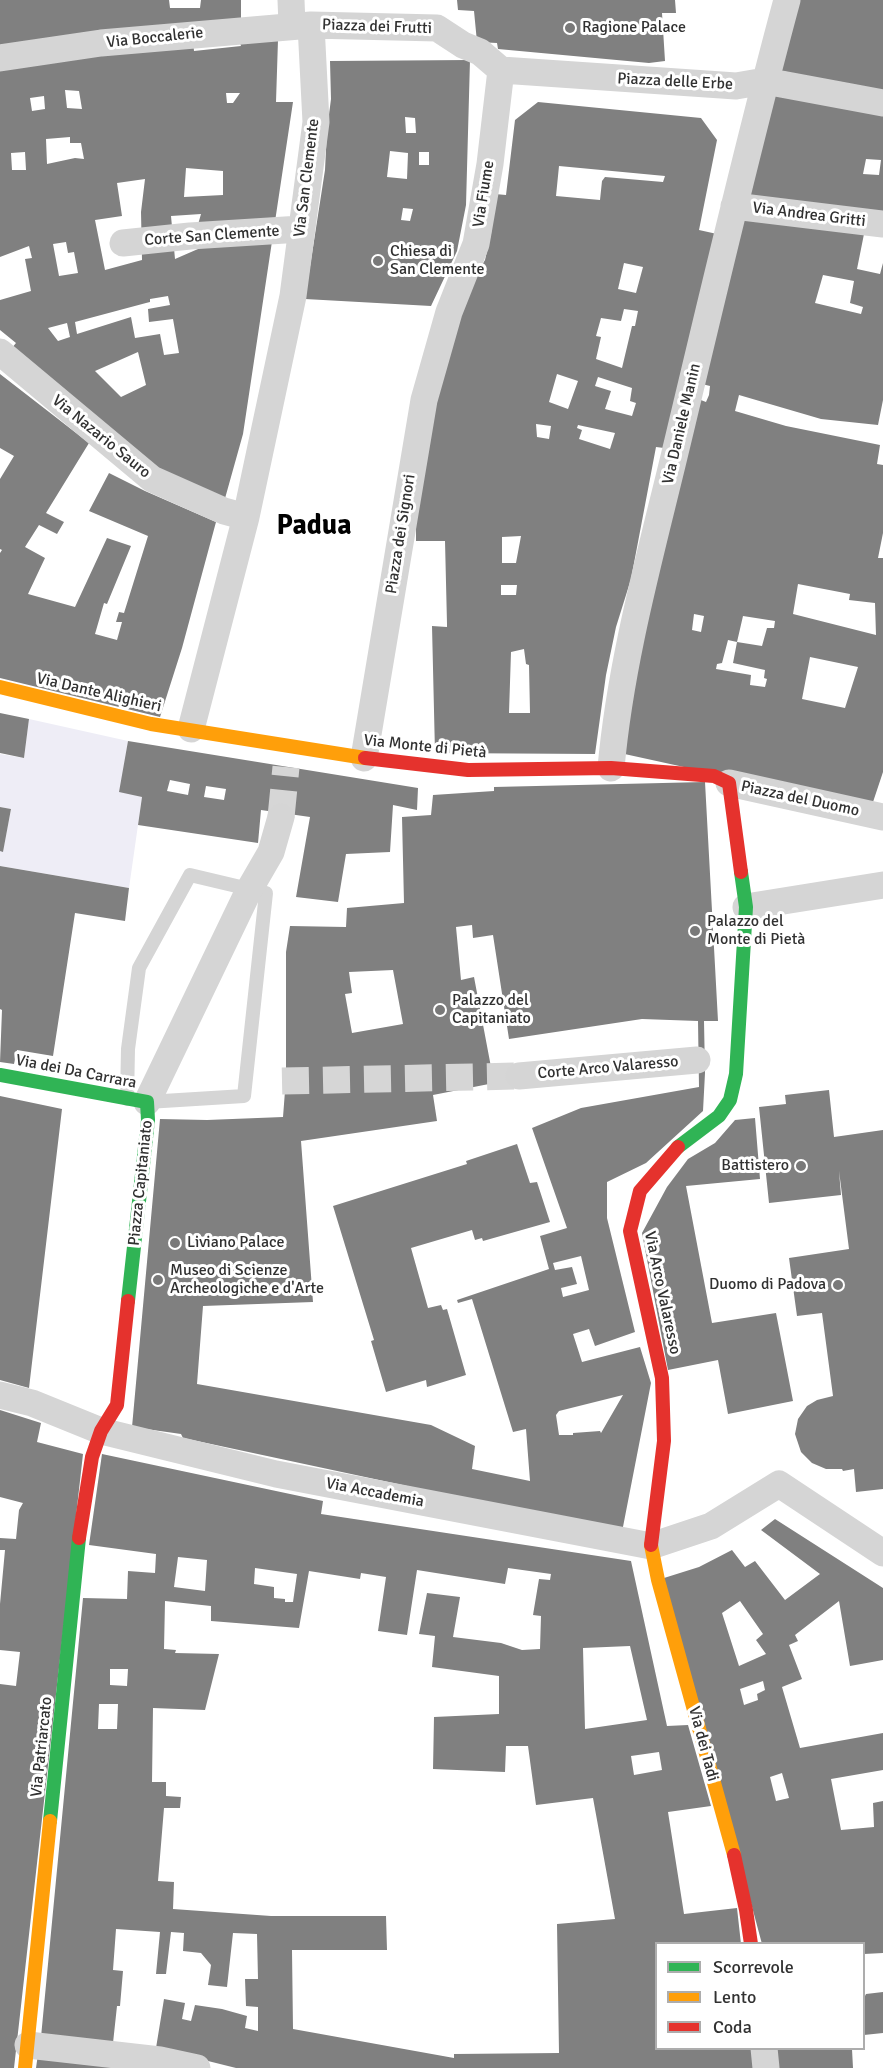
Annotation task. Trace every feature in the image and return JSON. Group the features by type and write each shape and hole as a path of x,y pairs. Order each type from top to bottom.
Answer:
{"street":[{"path":"787,0 765,81 883,104"},
{"name":"Piazza dei Frutti","path":"298,17 438,28 463,45 480,52 501,70"},
{"name":"Via Boccalerie","path":"0,58 298,17"},
{"name":"Via San Clemente","path":"246,517 293,296 316,122 298,17"},
{"name":"Piazza delle Erbe","path":"501,70 736,86 765,81"},
{"name":"Via Fiume","path":"449,312 476,244 490,164 501,70"},
{"name":"Via Daniele Manin","path":"611,768 615,723 633,628 765,81"},
{"name":"Via Andrea Gritti","path":"734,206 883,224"},
{"name":"Corte San Clemente","path":"123,243 301,229"},
{"name":"Piazza dei Signori","path":"364,758 424,400 449,312"},
{"name":"Via Nazario Sauro","path":"0,352 152,480 224,511 246,517"},
{"path":"191,729 246,517"},
{"name":"Via Dante Alighieri","path":"0,687 151,724 191,729"},
{"name":"Via Monte di Pietà","path":"191,729 364,758 468,770 611,768 714,776 729,783"},
{"name":"Piazza del Duomo","path":"746,907 729,783 881,811"},
{"name":"Piazza Capitaniato","path":"101,1431 117,1405 148,1120 137,1100 271,852 281,817"},
{"path":"746,907 883,885"},
{"name":"Via Arco Valaresso","path":"651,1546 664,1441 662,1378 630,1231 640,1191 678,1147 719,1116 730,1100 736,1074 746,907"},
{"name":"Corte Arco Valaresso","path":"519,1076 705,1059"},
{"name":"Via dei Da Carrara","path":"0,1075 137,1100"},
{"name":"Via Accademia","path":"0,1395 32,1403 101,1431 276,1474 651,1546"},
{"name":"Via Patriarcato","path":"26,2056 81,1519 92,1457 101,1431"},
{"path":"651,1546 711,1526 779,1484 883,1553"},
{"name":"Via dei Tadi","path":"651,1546 661,1591 731,1843 751,1942"},
{"path":"764,2050 766,2068"},
{"path":"26,2056 160,2060 197,2068"}],"lane":[{"path":"190,875 266,893 244,1096 137,1100 128,1049 139,968 190,875"}],"shaded area":[{"path":"29,719 128,741 120,791 142,797 129,888 0,866 0,851 3,851 11,809 0,807 0,754 24,758"}],"building":[{"path":"0,0 169,0 170,8 200,8 201,0 241,0 241,22 0,52"},
{"name":"Ragione Palace","path":"457,0 675,0 676,13 662,13 665,61 649,63 498,49 497,43 477,42 474,11 458,10"},
{"path":"795,0 883,0 883,97 775,69"},
{"path":"278,40 276,102 293,102 243,434 224,502 163,473 11,349 16,343 0,330 0,300 31,291 25,259 32,258 29,246 0,257 0,67 193,41 194,51 241,46 240,43","holes":["65,90 79,91 82,109 67,108","226,93 240,93 233,103 227,103","44,96 45,109 32,111 30,98","70,137 70,143 81,143 84,159 75,158 47,164 46,139","25,152 26,170 12,170 11,153","186,168 223,171 223,195 184,197","145,179 141,212 142,260 105,270 95,220 122,216 117,183","201,214 197,228 198,249 175,259 171,216","66,242 68,253 74,252 78,273 59,276 53,244","168,296 170,305 148,309 149,322 173,319 179,353 164,355 160,334 135,338 131,317 77,334 75,322 150,302 150,299","67,323 70,337 58,341 48,328","138,352 146,385 121,397 95,371"]},
{"path":"470,60 466,205 457,251 431,306 305,299 325,170 331,99 330,61","holes":["405,117 415,118 416,133 406,133","390,151 408,153 407,179 387,177","419,152 429,152 429,165 419,165","403,208 413,209 410,221 401,220"]},
{"path":"769,88 883,111 883,221 745,202","holes":["866,159 881,160 879,175 863,174"]},
{"path":"538,102 701,118 717,140 699,230 717,234 664,448 656,447 631,579 616,627 606,675 595,754 435,753 432,626 447,627 445,541 416,541 416,496 431,394 476,275 485,260 491,234 495,194 506,195 515,120","holes":["559,166 665,176 663,182 605,177 602,181 600,200 556,196","624,263 643,267 636,293 618,289","624,309 638,311 622,368 596,359 601,337 596,336 601,318 621,321","557,374 578,381 568,409 549,402","598,377 632,388 630,401 636,403 632,416 605,409 611,391 595,386","536,424 551,426 549,439 537,437","578,425 615,433 610,449 579,439 582,430 577,428","521,536 516,563 502,563 502,537","501,585 517,585 516,595 501,595","524,649 526,664 529,665 530,713 509,713 511,652"]},
{"path":"739,213 864,234 857,269 880,274 883,263 883,400 878,425 821,419 739,395 735,411 786,426 880,445 877,464 883,465 883,533 878,558 883,558 883,772 871,808 620,753 693,397 706,402 709,395 710,386 698,383","holes":["823,275 854,281 850,303 863,307 861,314 815,303","798,584 850,594 849,600 875,603 876,635 793,614","694,614 704,616 701,632 692,630","743,616 775,621 774,628 767,628 762,646 737,642","728,640 737,642 733,663 765,670 764,678 767,679 765,687 750,685 751,675 716,669 717,664 722,663","810,657 858,667 845,708 802,699"]},
{"path":"0,374 89,443 46,513 64,522 57,534 39,525 25,547 45,558 28,594 75,607 107,538 131,546 107,604 104,603 95,634 117,640 122,622 116,622 119,612 124,613 148,536 89,511 109,473 216,522 182,648 160,717 0,678 0,553 2,550 0,549 0,479 14,456 0,448"},
{"path":"0,713 29,719 24,758 0,753"},
{"path":"128,741 418,788 417,810 393,805 390,852 346,854 338,902 296,897 310,817 261,810 258,843 138,825 142,797 119,792","holes":["170,780 190,784 188,795 167,791","206,786 226,789 224,800 204,797"]},
{"path":"705,782 718,1021 704,1021 703,1111 646,1163 607,1182 607,1218 635,1332 595,1346 589,1329 573,1334 582,1362 640,1347 651,1383 622,1532 183,1438 181,1434 132,1427 160,1119 283,1117 286,1078 286,952 290,926 346,927 347,908 404,903 402,817 431,815 433,795 494,791 494,787","holes":["472,925 473,938 493,935 509,1039 642,1019 698,1021 699,1087 581,1108 532,1128 567,1228 540,1236 549,1269 457,1300 458,1303 472,1299 513,1432 526,1429 530,1481 472,1469 475,1446 431,1425 197,1384 203,1306 313,1302 301,1141 437,1121 433,1095 494,1083 474,977 461,980 456,927","393,970 403,1024 352,1033 345,994 352,993 349,972","581,1256 589,1290 563,1297 561,1288 577,1284 572,1267 555,1270 553,1263","623,1395 601,1433 600,1431 559,1435 556,1415 559,1411"]},
{"path":"0,807 11,809 3,852 0,851"},
{"path":"0,866 129,888 125,921 75,913 53,1056 17,1050 14,1064 0,1062 2,1010 0,1009"},
{"name":"Duomo di Padova","path":"829,1090 834,1137 883,1130 883,1489 856,1492 854,1469 843,1471 842,1469 826,1469 812,1463 801,1452 795,1434 798,1419 807,1406 817,1400 833,1396 822,1313 797,1316 789,1258 849,1249 839,1171 841,1195 769,1203 759,1107 786,1104 785,1095"},
{"path":"0,1096 62,1109 29,1388 0,1380"},
{"path":"755,1118 760,1179 686,1186 712,1323 776,1313 793,1401 728,1414 718,1360 668,1370 642,1233 667,1187 688,1159 715,1143 735,1120"},
{"path":"517,1144 530,1183 537,1182 550,1222 483,1241 482,1238 475,1240 472,1230 411,1248 428,1308 441,1305 443,1310 447,1309 466,1375 427,1387 426,1380 386,1392 371,1341 374,1340 333,1206 467,1164 466,1161"},
{"path":"0,1410 41,1423 37,1442 83,1454 14,2068 0,2068 0,1684 16,1686 20,1652 0,1650 0,1604 5,1550 0,1550 0,1538 16,1539 19,1510 23,1503 0,1497"},
{"path":"102,1454 323,1501 321,1514 631,1561 667,1726 688,1725 711,1806 668,1812 684,1914 737,1908 741,1942 655,1942 655,2050 754,2050 756,2068 236,2068 156,2048 164,1999 185,2003 182,2019 191,2021 195,2005 222,2009 247,2016 245,2028 258,2031 258,2007 246,2006 245,1979 258,1979 257,1934 233,1933 227,1987 208,1985 211,1965 201,1953 183,1951 184,1933 171,1932 166,1974 156,1974 160,1932 116,1929 113,1970 123,1971 120,2006 117,2006 113,2043 41,2037 83,1598 127,1599 128,1571 155,1573 156,1554 89,1545","holes":["178,1557 207,1560 205,1591 174,1587","255,1568 297,1574 293,1602 274,1598 274,1587 254,1584","508,1568 551,1574 550,1580 539,1579 533,1615 541,1616 540,1649 522,1650 501,1643 453,1637 460,1597 427,1593 419,1634 435,1636 432,1667 499,1676 499,1714 434,1717 433,1769 505,1772 506,1746 528,1746 536,1805 593,1798 615,1919 557,1924 559,2053 454,2054 454,2058 293,2029 292,1950 387,1950 386,1916 271,1916 173,1909 174,1882 158,1881 164,1808 180,1808 181,1797 166,1796 166,1782 152,1782 153,1708 205,1710 219,1654 175,1653 176,1650 164,1649 165,1601 211,1606 211,1621 299,1628 309,1571 360,1579 361,1573 386,1577 378,1631 407,1635 417,1570 505,1584","630,1646 647,1720 585,1729 583,1648","110,1669 128,1669 127,1686 110,1685","99,1704 118,1704 117,1729 98,1729","659,1752 662,1770 634,1775 631,1756"]},
{"path":"775,1519 883,1588 883,1660 850,1666 839,1601 795,1635 798,1641 789,1645 802,1679 782,1687 800,1748 883,1733 883,1770 831,1779 841,1830 874,1827 873,1803 883,1801 883,1953 865,1954 865,1942 761,1942 664,1578 699,1567 732,1550 745,1567 755,1561 785,1600 820,1574 761,1530","holes":["740,1601 763,1634 756,1640 766,1654 739,1666 722,1613","763,1681 765,1690 757,1694 758,1700 744,1705 740,1689","782,1773 789,1798 776,1801 770,1777"]},
{"path":"883,1992 883,2033 865,2035 866,1994"},
{"path":"775,2050 852,2050 853,2068 776,2068"},
{"path":"38,2054 137,2068 36,2068"}],"tunnel":[{"path":"281,817 286,767"},
{"path":"282,1081 519,1076"}],"traffic: fast":[{"path":"678,1147 719,1116 730,1100 736,1074 746,907 741,872"},
{"path":"0,1075 147,1102 148,1120 128,1301"},
{"path":"50,1821 79,1538"}],"traffic: slow":[{"path":"0,687 151,724 365,758"},
{"path":"651,1545 658,1580 734,1855"},
{"path":"25,2068 50,1821"}],"traffic: jam":[{"path":"365,758 468,770 611,768 714,776 729,783 741,872"},
{"path":"651,1545 664,1441 662,1378 630,1231 640,1191 678,1147"},
{"path":"79,1538 92,1457 101,1431 117,1405 128,1301"},
{"path":"734,1855 751,1942"}],"place":[{"name":"Ragione Palace","path":"570,28"},
{"name":"Chiesa di San Clemente","path":"378,261"},
{"name":"Palazzo del Monte di Pietà","path":"695,931"},
{"name":"Palazzo del Capitaniato","path":"440,1010"},
{"name":"Battistero","path":"801,1166"},
{"name":"Liviano Palace","path":"175,1243"},
{"name":"Museo di Scienze Archeologiche e d'Arte","path":"158,1280"},
{"name":"Duomo di Padova","path":"838,1285"}],"district":[{"name":"Padua","path":"314,527"}]}
